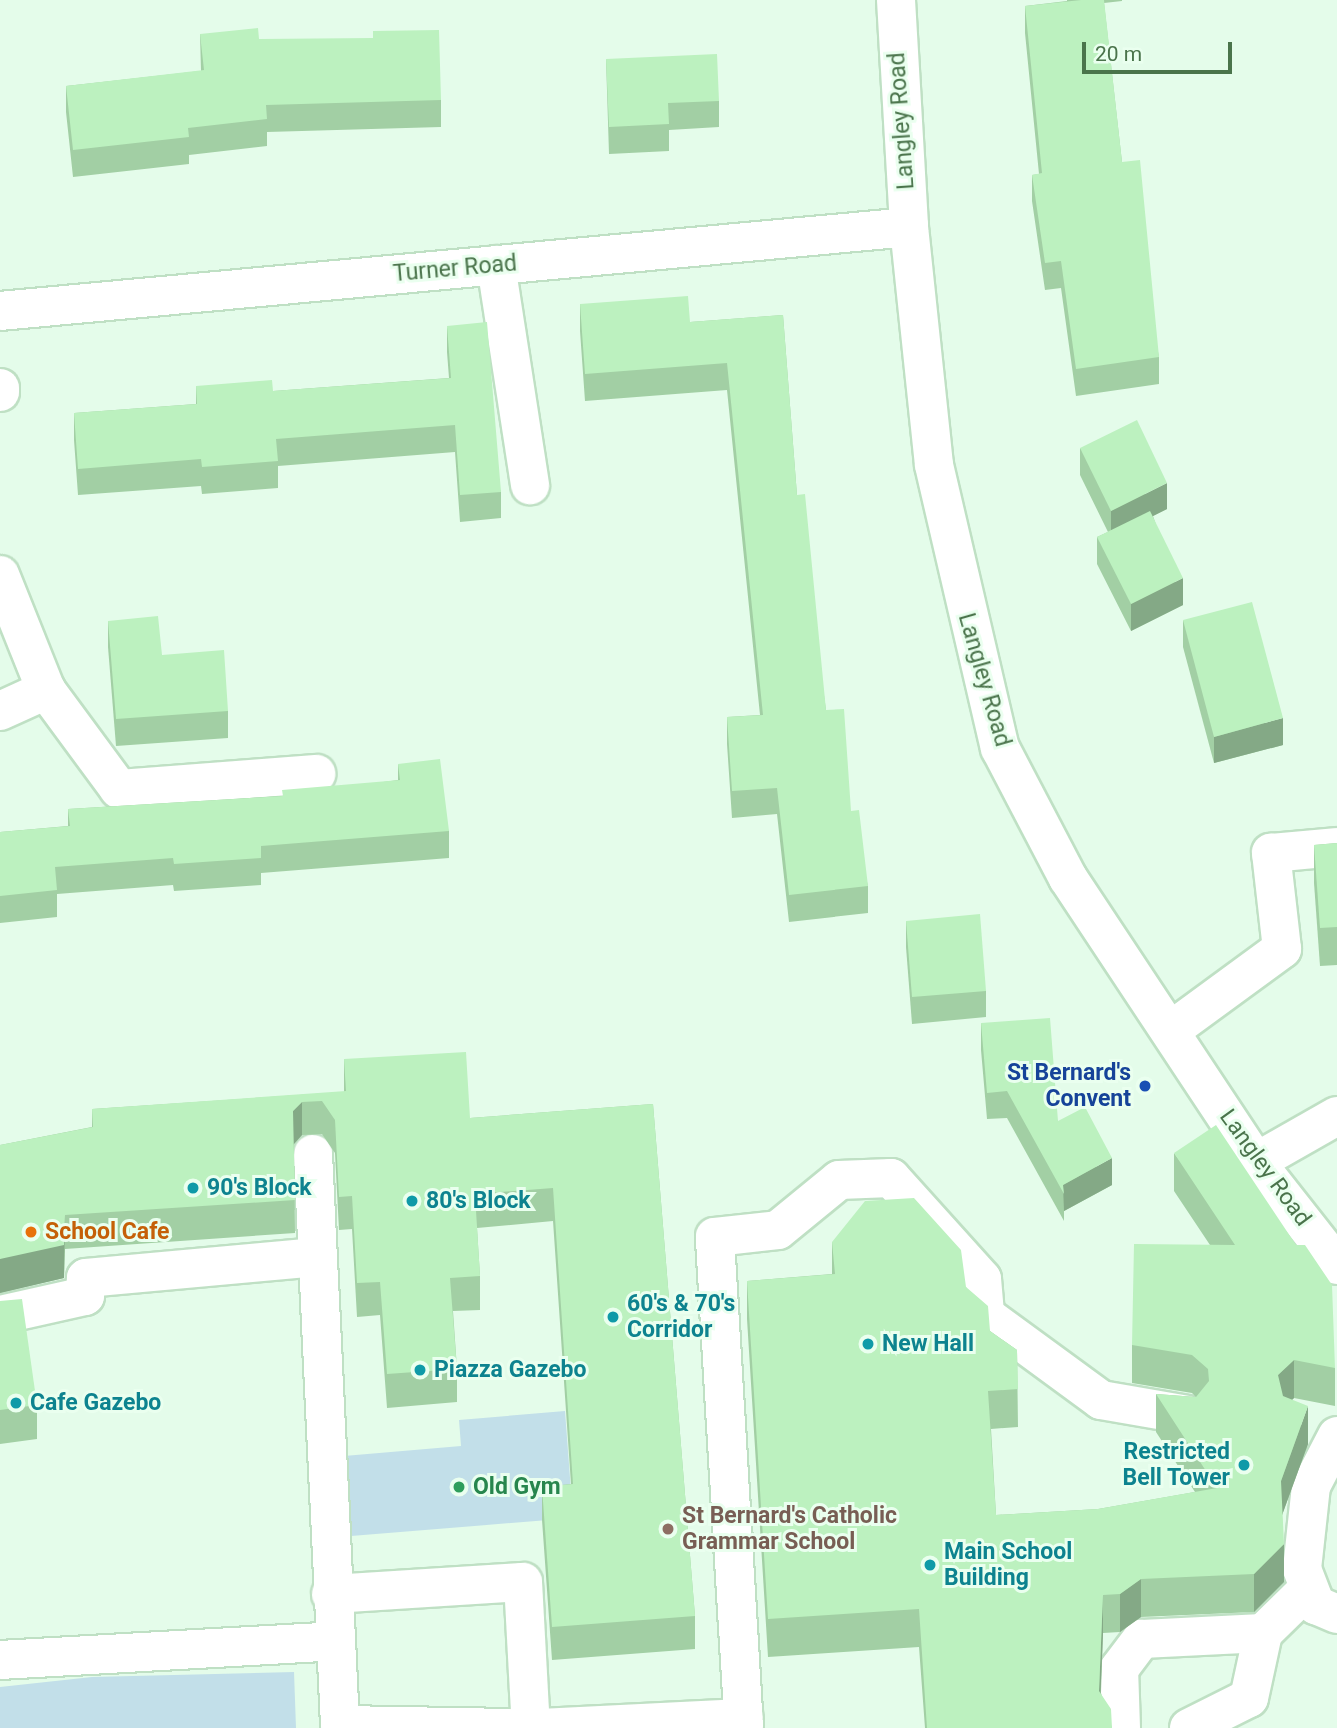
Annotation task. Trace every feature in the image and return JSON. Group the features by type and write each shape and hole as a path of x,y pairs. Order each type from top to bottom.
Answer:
{"street":[{"name":"Langley Road","path":"896,0 909,227 934,465 1000,748 1068,878 1256,1162 1337,1265"},
{"name":"Turner Road","path":"0,311 909,227"},
{"path":"496,265 530,485"},
{"path":"0,575 46,690 119,789 316,774"},
{"path":"0,711 46,690"},
{"path":"1170,1031 1282,949 1271,853 1337,847"},
{"path":"1256,1162 1337,1116"},
{"path":"313,1154 331,1594 340,1725 509,1728"},
{"path":"540,1728 744,1723 715,1237 778,1230 839,1180 891,1178 982,1279 985,1315 1101,1400 1188,1415"},
{"path":"0,1315 85,1296 86,1278 317,1257"},
{"path":"1299,1419 1337,1429"},
{"path":"1337,1436 1311,1486 1302,1569 1316,1605 1337,1614"},
{"path":"331,1594 523,1582 531,1728"},
{"path":"1189,1728 1249,1698 1263,1633 1310,1588"},
{"path":"1121,1728 1119,1669 1142,1639 1263,1633"},
{"path":"0,1660 335,1641"}],"shaded area":[{"name":"Old Gym","path":"565,1411 573,1518 351,1536 344,1456 461,1446 459,1420"},
{"path":"294,1672 296,1728 0,1728 0,1687 92,1677"}],"building":[{"path":"1104,0 1122,162 1140,160 1159,357 1076,369 1061,261 1045,263 1032,175 1042,173 1025,6"},
{"path":"258,28 259,39 373,38 373,31 439,30 441,100 266,105 267,119 188,128 189,137 73,150 66,86 204,70 200,34"},
{"path":"717,54 719,101 668,103 669,124 609,127 606,59"},
{"path":"688,296 690,322 783,315 797,495 805,494 826,710 844,709 851,811 859,810 868,886 789,895 777,788 732,791 727,717 763,715 727,363 585,374 580,304"},
{"path":"487,322 501,492 460,495 455,425 276,439 278,461 202,467 201,459 78,469 74,413 197,404 196,386 272,380 273,391 451,378 447,326"},
{"path":"1137,420 1167,483 1111,511 1080,448"},
{"path":"1150,511 1183,578 1131,604 1097,537"},
{"path":"1252,602 1283,718 1214,737 1183,620"},
{"path":"158,616 162,655 224,650 228,711 116,719 108,621"},
{"path":"440,759 449,831 261,846 261,858 174,864 173,858 55,867 57,890 0,896 0,832 70,826 68,809 283,796 282,790 400,780 398,764"},
{"path":"1337,843 1337,927 1320,928 1314,845"},
{"path":"980,914 986,991 912,997 906,921"},
{"path":"1050,1018 1058,1121 1085,1107 1112,1158 1063,1185 1064,1194 1007,1091 987,1093 981,1023"},
{"path":"466,1052 470,1118 653,1104 695,1616 552,1627 542,1487 573,1484 553,1188 475,1194 480,1276 450,1278 457,1369 387,1374 380,1282 357,1283 352,1196 339,1197 335,1120 322,1101 302,1102 293,1111 295,1200 65,1215 64,1245 0,1259 0,1145 93,1127 92,1109 346,1091 344,1059"},
{"path":"1216,1125 1296,1245 1305,1245 1332,1285 1335,1368 1294,1360 1278,1375 1283,1396 1308,1406 1281,1481 1284,1544 1254,1574 1141,1579 1120,1594 1103,1595 1099,1691 1111,1709 1112,1728 927,1728 919,1609 768,1619 747,1281 835,1274 832,1242 865,1201 914,1198 961,1250 966,1287 988,1306 990,1331 1017,1350 1018,1389 988,1391 996,1515 1098,1509 1217,1488 1156,1394 1196,1397 1209,1381 1208,1369 1192,1355 1132,1345 1134,1244 1235,1245 1174,1153"},
{"path":"22,1299 37,1405 0,1410 0,1301"}],"place":[{"name":"St Bernard's Convent","path":"1145,1086"},
{"name":"90's Block","path":"193,1188"},
{"name":"80's Block","path":"412,1201"},
{"name":"School Cafe","path":"31,1232"},
{"name":"60's & 70's Corridor","path":"613,1317"},
{"name":"New Hall","path":"868,1344"},
{"name":"Piazza Gazebo","path":"420,1370"},
{"name":"Cafe Gazebo","path":"16,1403"},
{"name":"Restricted Bell Tower","path":"1244,1465"},
{"name":"Old Gym","path":"459,1487"},
{"name":"St Bernard's Catholic Grammar School","path":"668,1529"},
{"name":"Main School Building","path":"930,1565"}]}
